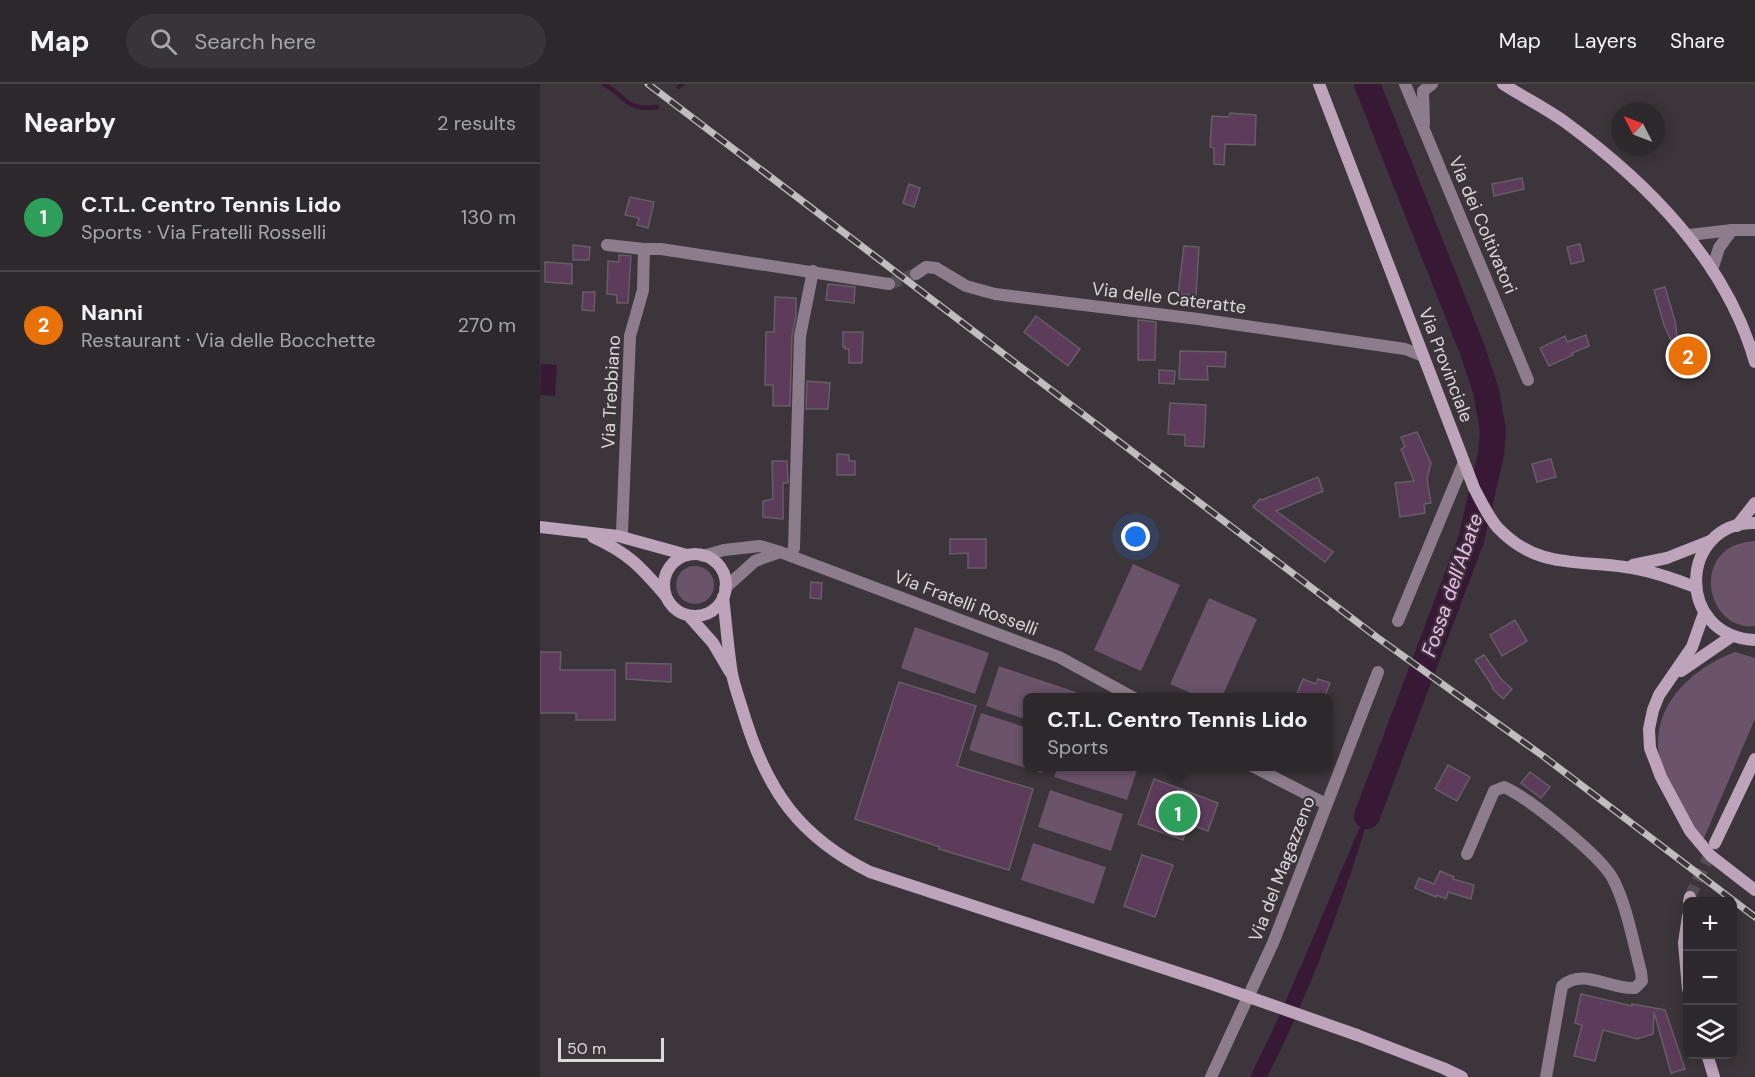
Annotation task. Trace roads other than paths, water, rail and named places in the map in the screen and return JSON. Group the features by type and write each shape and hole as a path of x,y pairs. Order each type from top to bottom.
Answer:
{"street":[{"name":"Via Provinciale","path":"1319,84 1474,488 1496,526 1520,547 1556,561 1625,567 1669,577 1695,587"},
{"name":"Via dei Coltivatori","path":"1405,84 1528,380"},
{"path":"1425,135 1423,91 1432,84"},
{"path":"1503,84 1563,121 1611,158 1689,235 1712,270 1739,322 1755,362"},
{"path":"1712,270 1719,248 1732,230"},
{"path":"1689,235 1755,230"},
{"path":"607,245 661,249 889,284"},
{"name":"Via Trebbiano","path":"618,536 622,532 625,483 630,336 643,290 644,249"},
{"name":"Via delle Cateratte","path":"916,274 926,267 936,268 966,286 1004,296 1198,319 1405,349 1423,356"},
{"path":"583,533 614,547 635,561 666,596 671,605 679,612 689,616 700,616 718,606 724,593 755,561 786,554 794,548 800,336 813,271"},
{"path":"1398,621 1464,462"},
{"path":"1737,525 1755,503"},
{"path":"1737,525 1755,523"},
{"name":"Via Provinciale","path":"1625,567 1667,558 1711,541 1723,531 1737,525"},
{"path":"540,527 618,536 687,555 711,559 722,572 732,676 753,745 764,769 789,810 803,827 848,860 870,872 1209,983 1357,1035 1462,1077"},
{"path":"1711,541 1701,555 1696,570 1695,587 1704,613 1721,631 1732,636 1755,640"},
{"name":"Via Fratelli Rosselli","path":"703,556 724,550 760,546 786,554 1059,657 1125,693"},
{"path":"666,596 665,576 670,567 687,555"},
{"path":"1704,613 1692,647 1659,695 1651,719 1649,740 1655,763 1684,821 1697,841 1711,856 1755,890"},
{"path":"689,616 713,643 732,676"},
{"path":"1672,677 1732,636"},
{"name":"Via del Magazzeno","path":"1211,1077 1273,943 1378,672"},
{"path":"1715,843 1755,759"},
{"path":"1262,771 1326,804"},
{"path":"1467,854 1494,791 1504,787 1532,804 1568,833 1604,865 1617,886 1642,981 1635,988 1626,989 1581,977 1570,979 1562,986 1546,1077"},
{"path":"1709,1059 1714,1077"}],"waterway":[{"path":"604,84 632,105 646,108 657,107"},
{"path":"679,87 682,84"},
{"name":"Fossa dell'Abate","path":"1367,84 1472,349 1486,391 1493,431 1491,454 1471,540 1367,816"}],"tunnel":[{"path":"889,284 916,274"},
{"path":"1690,897 1713,847"}],"railway":[{"path":"648,84 1378,638 1543,756 1755,917"}],"place":[{"name":"Nanni","path":"1688,356"},
{"name":"C.T.L. Centro Tennis Lido","path":"1178,813"}]}
